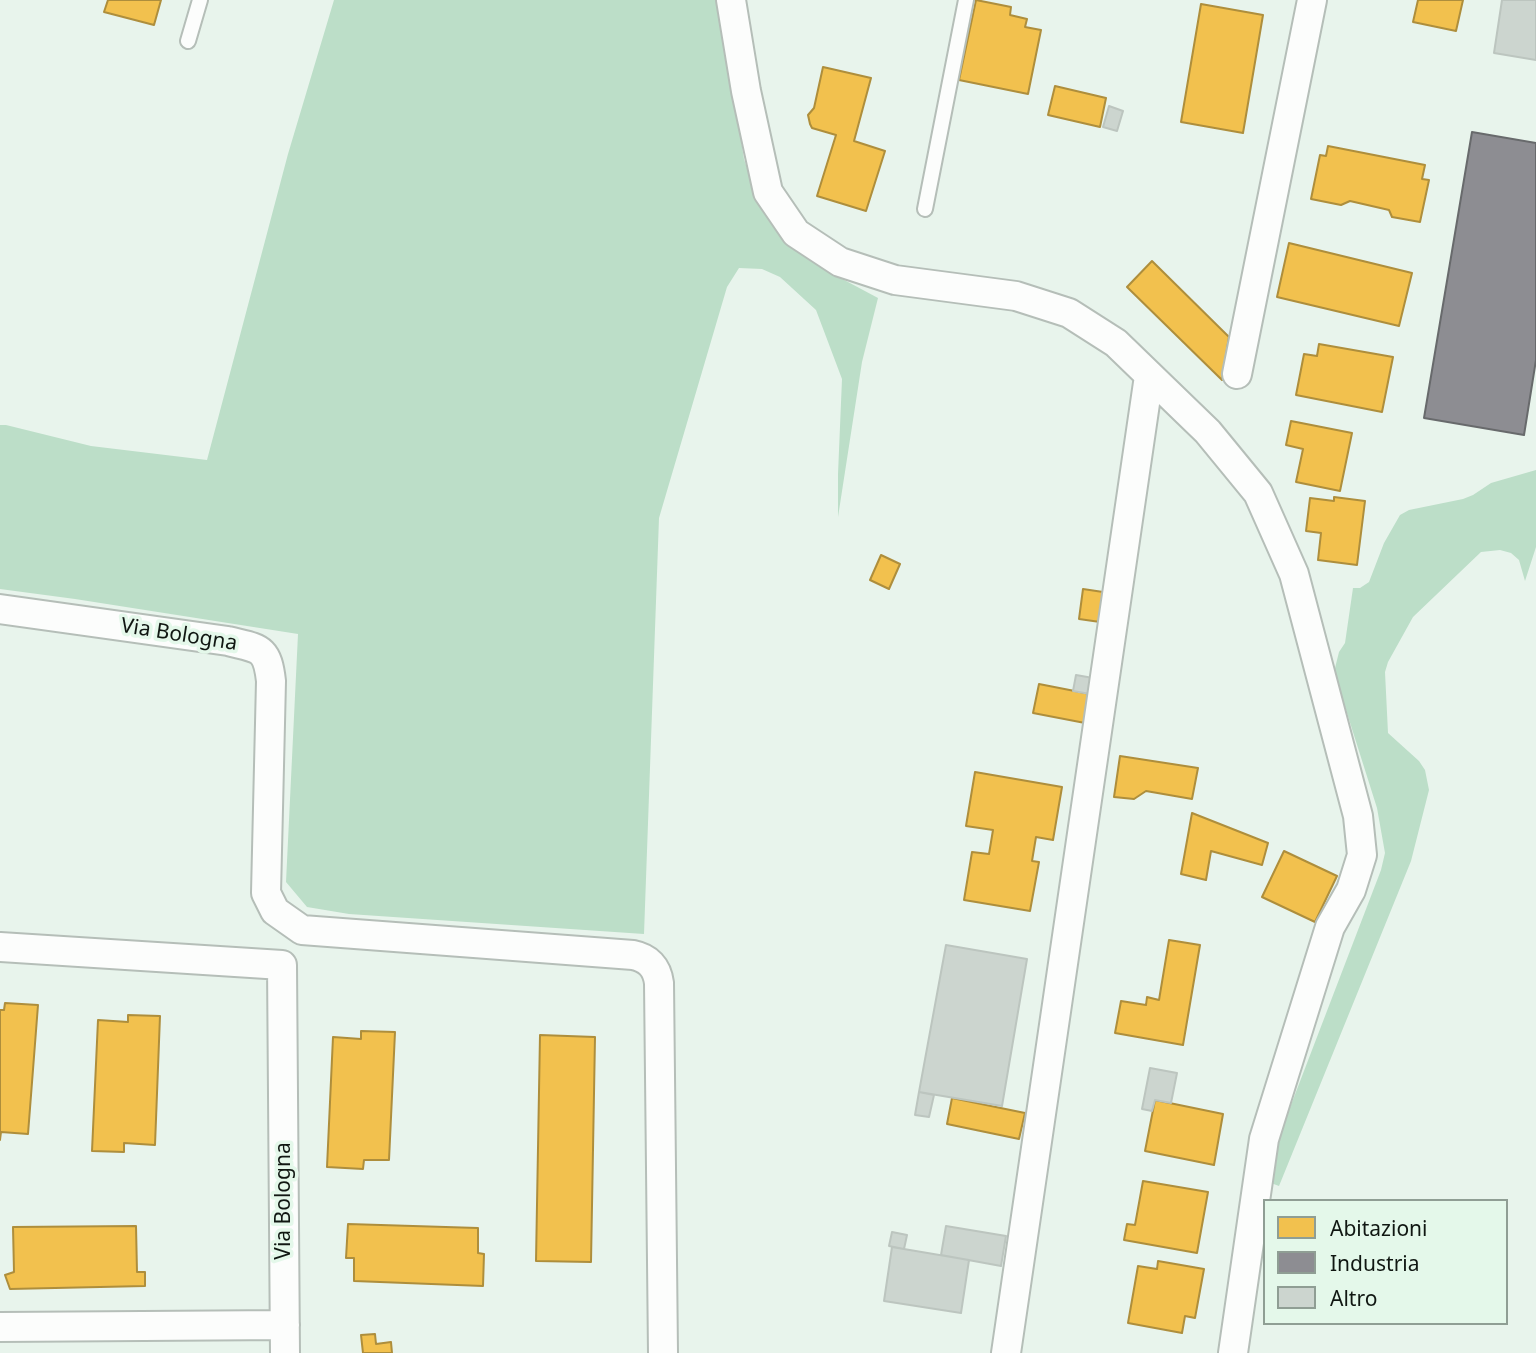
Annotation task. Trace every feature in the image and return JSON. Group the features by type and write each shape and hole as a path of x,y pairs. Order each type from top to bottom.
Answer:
{"street":[{"path":"731,0 746,91 768,192 796,233 840,262 895,280 1016,296 1069,313 1116,343 1208,432 1258,494 1294,574 1357,816 1363,855 1351,890 1330,927 1264,1139 1233,1353"},
{"path":"1237,374 1312,0"},
{"path":"1006,1353 1149,376"},
{"name":"Via Bologna","path":"0,609 228,640 259,649 269,661 271,681 266,892 275,911 302,930 633,955 642,957 656,969 659,983 663,1353"},
{"name":"Via Bologna","path":"0,947 282,965 285,1353"},
{"path":"0,1327 285,1325"}],"lane":[{"path":"188,41 200,0"},
{"path":"925,209 966,0"}],"green space":[{"path":"334,0 719,0 744,159 759,204 781,234 818,266 878,298 862,362 838,517 842,379 816,310 780,277 762,269 739,268 727,287 659,518 644,934 349,914 307,907 286,882 298,634 0,589 0,425 91,446 207,460 288,154"},
{"path":"1536,470 1536,547 1525,581 1519,560 1511,553 1500,550 1481,552 1413,617 1388,662 1385,672 1388,733 1419,761 1425,770 1429,790 1411,861 1279,1186 1271,1183 1276,1144 1381,870 1385,853 1377,808 1334,672 1339,652 1345,643 1353,588 1360,588 1369,582 1384,543 1400,515 1409,510 1463,499 1491,483"}],"building: Abitazioni":[{"path":"108,0 161,0 154,25 104,12"},
{"path":"976,0 1011,7 1010,15 1027,19 1025,27 1041,30 1028,94 959,80"},
{"path":"1418,0 1463,0 1456,31 1413,22"},
{"path":"1201,4 1263,15 1243,133 1181,122"},
{"path":"823,67 871,78 854,141 885,151 866,211 817,196 836,135 812,128 808,115 814,108"},
{"path":"1055,86 1106,98 1100,127 1048,115"},
{"path":"1328,146 1425,165 1422,179 1429,180 1420,222 1392,217 1389,210 1350,201 1341,205 1311,199 1320,155 1326,156"},
{"path":"1289,243 1412,273 1399,326 1277,297"},
{"path":"1152,261 1229,337 1222,380 1127,287"},
{"path":"1319,344 1393,357 1382,412 1296,395 1304,354 1317,356"},
{"path":"1291,421 1352,433 1340,491 1296,482 1303,449 1286,445"},
{"path":"1334,497 1365,501 1357,565 1318,560 1321,533 1306,531 1310,498 1334,501"},
{"path":"881,555 900,564 889,589 870,580"},
{"path":"1083,589 1103,592 1100,622 1079,619"},
{"path":"1039,684 1090,694 1085,723 1033,713"},
{"path":"1120,756 1198,768 1192,799 1146,791 1134,799 1114,797"},
{"path":"975,772 1062,787 1053,840 1036,837 1032,861 1039,862 1030,911 964,900 972,852 989,854 993,830 966,826"},
{"path":"1192,813 1268,843 1262,865 1211,851 1206,880 1181,874"},
{"path":"1284,851 1337,876 1315,922 1262,897"},
{"path":"1169,940 1200,945 1183,1045 1115,1033 1121,1001 1146,1005 1147,997 1159,1000"},
{"path":"5,1003 38,1005 28,1134 1,1132 0,1140 0,1010 4,1010"},
{"path":"128,1015 160,1016 155,1145 124,1143 124,1152 92,1151 98,1020 128,1022"},
{"path":"361,1031 395,1032 389,1160 364,1160 363,1169 327,1167 333,1037 361,1039"},
{"path":"540,1035 595,1037 591,1262 536,1261"},
{"path":"952,1098 1025,1113 1019,1139 947,1124"},
{"path":"1155,1100 1223,1114 1214,1165 1145,1151"},
{"path":"1143,1181 1208,1192 1197,1253 1124,1240 1127,1224 1135,1225"},
{"path":"348,1224 478,1228 478,1253 484,1254 483,1286 354,1281 354,1258 346,1258"},
{"path":"136,1226 137,1272 145,1272 145,1286 10,1289 5,1275 14,1272 13,1227"},
{"path":"1158,1261 1204,1269 1195,1318 1185,1316 1182,1333 1128,1323 1138,1266 1157,1269"},
{"path":"375,1334 376,1344 391,1342 392,1353 363,1353 361,1335"}],"building: Industria":[{"path":"1472,132 1536,143 1536,360 1524,435 1424,418"}],"building: Altro":[{"path":"1502,0 1536,0 1536,60 1494,53"},
{"path":"1109,106 1123,111 1117,131 1103,127"},
{"path":"1076,675 1093,678 1090,694 1073,691"},
{"path":"946,945 1027,959 1002,1106 919,1092"},
{"path":"1150,1068 1177,1073 1171,1103 1155,1100 1152,1111 1142,1109"},
{"path":"919,1092 934,1095 929,1117 915,1115"},
{"path":"946,1226 1006,1236 1001,1266 941,1255"},
{"path":"892,1232 907,1235 904,1249 889,1246"},
{"path":"892,1247 969,1260 961,1313 884,1301"}]}
